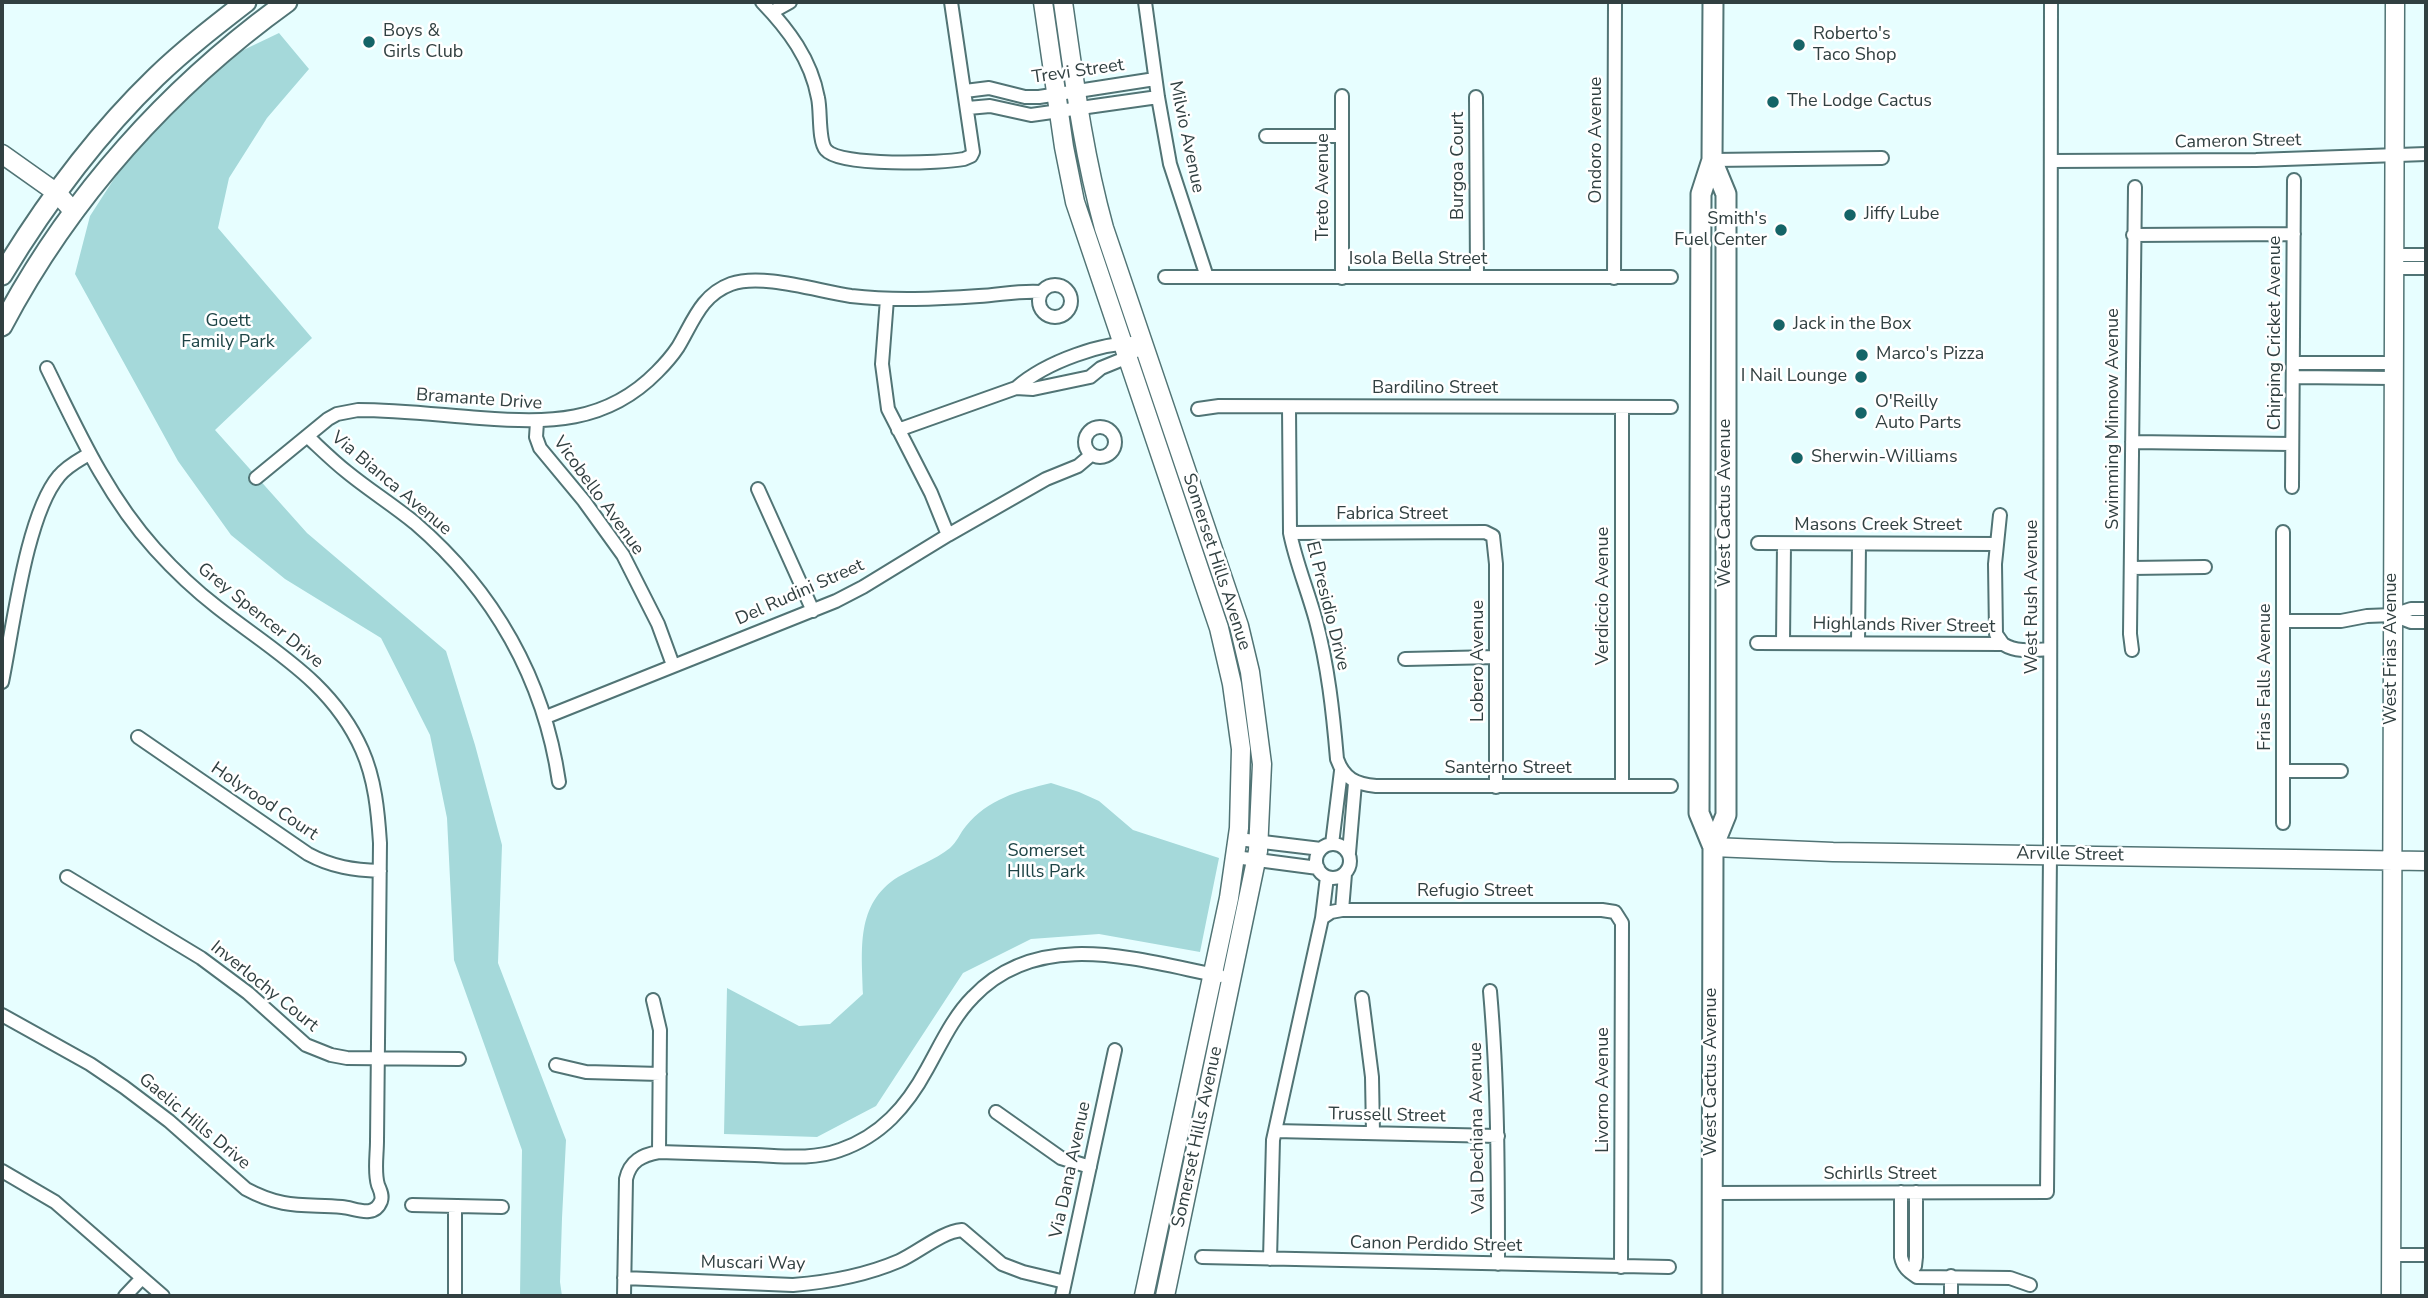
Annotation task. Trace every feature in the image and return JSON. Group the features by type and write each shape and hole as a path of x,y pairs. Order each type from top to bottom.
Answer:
{"main road":[{"path":"2,275 57,193 104,132 186,49 246,2"},
{"path":"2,326 37,264 121,152 172,97 224,50 287,2"},
{"name":"Somerset Hills Avenue","path":"1043,2 1075,202 1219,628 1226,653 1241,749 1236,848 1213,975 1144,1296"},
{"name":"Somerset Hills Avenue","path":"1063,2 1085,157 1096,202 1233,606 1247,654 1262,764 1257,851 1165,1296"},
{"name":"West Cactus Avenue","path":"1713,2 1712,160 1702,194 1699,813 1713,847"},
{"name":"West Frias Avenue","path":"2390,1296 2395,2"},
{"path":"2,154 57,193 74,212"},
{"name":"West Cactus Avenue","path":"1712,160 1726,194 1726,815 1713,847 1712,1296"},
{"name":"Arville Street","path":"1713,847 2426,861"}],"street":[{"path":"762,2 802,52 818,96 822,139 826,150 833,155 850,158 906,164 956,160 971,156 973,144 951,2"},
{"path":"772,12 790,2"},
{"name":"Milvio Avenue","path":"1145,2 1170,164 1208,277"},
{"name":"Ondoro Avenue","path":"1614,278 1615,2"},
{"name":"West Rush Avenue","path":"2047,1192 2051,2"},
{"name":"Trevi Street","path":"968,108 990,106 1031,115 1058,103 1155,79"},
{"name":"Trevi Street","path":"965,91 989,89 1058,103"},
{"name":"Treto Avenue","path":"1342,96 1342,278"},
{"name":"Trevi Street","path":"1076,100 1158,97"},
{"name":"Burgoa Court","path":"1476,97 1477,277"},
{"path":"1266,136 1342,136"},
{"name":"Cameron Street","path":"2051,161 2256,160 2426,154"},
{"path":"1712,160 1882,158"},
{"name":"Chirping Cricket Avenue","path":"2292,487 2294,180"},
{"name":"Swimming Minnow Avenue","path":"2132,650 2130,634 2135,187"},
{"path":"2133,235 2294,234"},
{"path":"2393,262 2426,255"},
{"path":"2393,262 2426,268"},
{"name":"Isola Bella Street","path":"1165,277 1671,277"},
{"name":"Bramante Drive","path":"256,478 337,414 358,410 537,422 586,415 620,400 651,378 676,350 707,299 727,286 751,280 887,299 953,298 1029,290 1042,292"},
{"path":"887,299 882,378 888,409 948,535"},
{"path":"1016,388 1031,374 1081,351 1125,349 1143,343"},
{"path":"898,430 1016,388 1033,388 1090,377 1125,349"},
{"path":"2293,363 2393,371"},
{"name":"Grey Spencer Drive","path":"47,368 89,454 154,547 217,607 309,676 340,712 363,751 379,822 377,1177 382,1196 376,1208"},
{"path":"2293,377 2393,371"},
{"name":"Bardilino Street","path":"1198,409 1219,406 1671,407"},
{"name":"El Presidio Drive","path":"1289,407 1290,533 1327,671 1337,759 1347,777 1349,853"},
{"name":"Verdiccio Avenue","path":"1622,407 1622,786"},
{"name":"Vicobello Avenue","path":"537,422 540,448 584,500 623,555 658,624 673,665"},
{"name":"Via Bianca Avenue","path":"307,436 346,471 413,522 471,579 524,664 546,717 559,782"},
{"path":"2132,442 2292,444"},
{"path":"2,682 26,562 42,507 59,476 71,464 89,454"},
{"name":"Del Rudini Street","path":"546,717 813,611 863,587 1046,479 1078,466 1091,454"},
{"path":"758,489 813,611"},
{"path":"2000,514 1995,564 1996,634 2003,644"},
{"name":"Frias Falls Avenue","path":"2283,531 2283,823"},
{"name":"Fabrica Street","path":"1290,533 1485,532 1493,536"},
{"name":"Lobero Avenue","path":"1493,536 1496,547 1496,787"},
{"name":"Masons Creek Street","path":"1758,544 1997,544"},
{"path":"1783,642 1784,544"},
{"path":"1858,544 1858,643"},
{"path":"2131,568 2204,567"},
{"path":"2283,621 2341,621 2367,615 2393,615 2411,609 2426,609"},
{"path":"2393,615 2411,622 2426,622"},
{"name":"Highlands River Street","path":"1758,643 2003,644 2011,649 2050,649"},
{"path":"1405,659 1496,657"},
{"name":"Holyrood Court","path":"138,737 308,854 346,869 380,871"},
{"path":"2283,771 2341,771"},
{"name":"El Presidio Drive","path":"1326,847 1347,777"},
{"name":"Santerno Street","path":"1347,777 1376,786 1671,786"},
{"path":"1257,851 1340,845 1349,853 1350,864 1332,913 1275,1131 1271,1163 1270,1259"},
{"path":"1326,847 1317,857 1332,913"},
{"path":"1236,848 1257,851 1336,878 1345,874"},
{"name":"Inverlochy Court","path":"67,877 201,958 248,993 306,1045 339,1057 459,1059"},
{"name":"Refugio Street","path":"1332,913 1602,910 1618,915"},
{"name":"Livorno Avenue","path":"1618,915 1622,931 1621,1266"},
{"path":"624,1296 626,1179 633,1163 645,1156 659,1152 806,1156 839,1151 867,1138 895,1116 907,1102 949,1029 972,997 996,978 1028,962 1064,954 1098,953 1231,978"},
{"name":"Val Dechiana Avenue","path":"1490,991 1496,1056 1498,1264"},
{"path":"1363,998 1372,1070 1373,1133"},
{"path":"653,1000 660,1030 659,1152"},
{"name":"Gaelic Hills Drive","path":"2,1015 105,1073 169,1121 246,1189 259,1196 302,1207 344,1207 363,1213 376,1208"},
{"name":"Via Dana Avenue","path":"1062,1296 1115,1050"},
{"path":"556,1065 586,1072 660,1074"},
{"path":"996,1112 1061,1158 1090,1167"},
{"name":"Trussell Street","path":"1275,1131 1498,1136"},
{"path":"2,1171 55,1202 163,1296"},
{"path":"1901,1192 1901,1257 1903,1265 1910,1272 1917,1277 2010,1278 2030,1285"},
{"path":"1910,1272 1916,1257 1916,1192"},
{"name":"Schirlls Street","path":"1712,1193 2047,1192"},
{"path":"412,1205 502,1206"},
{"path":"455,1206 455,1296"},
{"name":"Muscari Way","path":"624,1278 793,1285 818,1283 849,1278 882,1268 927,1247 950,1231 962,1230 1002,1264 1065,1282"},
{"path":"2391,1255 2426,1255"},
{"name":"Canon Perdido Street","path":"1202,1257 1669,1267"},
{"path":"1951,1276 1951,1296"},
{"path":"125,1296 142,1278"}],"green space":[{"name":"Goett Family Park","path":"279,33 309,69 267,118 229,178 218,228 312,338 215,430 307,533 446,651 502,845 498,963 566,1140 560,1282 562,1296 520,1296 522,1150 454,960 447,818 430,735 381,638 285,579 231,535 178,461 75,274 90,216 150,123 212,65"},
{"name":"Somerset HIlls Park","path":"1051,783 1099,801 1133,830 1219,858 1200,952 1099,934 1031,939 963,973 876,1106 817,1137 724,1134 727,988 799,1026 830,1024 863,994 864,929 874,900 884,888 898,877 950,848 966,826 984,809 1015,793"}],"place":[{"name":"Boys & Girls Club","path":"369,42"},
{"name":"Roberto's Taco Shop","path":"1799,45"},
{"name":"The Lodge Cactus","path":"1773,102"},
{"name":"Jiffy Lube","path":"1850,215"},
{"name":"Smith's Fuel Center","path":"1781,230"},
{"name":"Jack in the Box","path":"1779,325"},
{"name":"Marco's Pizza","path":"1862,355"},
{"name":"I Nail Lounge","path":"1861,377"},
{"name":"O'Reilly Auto Parts","path":"1861,413"},
{"name":"Sherwin-Williams","path":"1797,458"}]}
